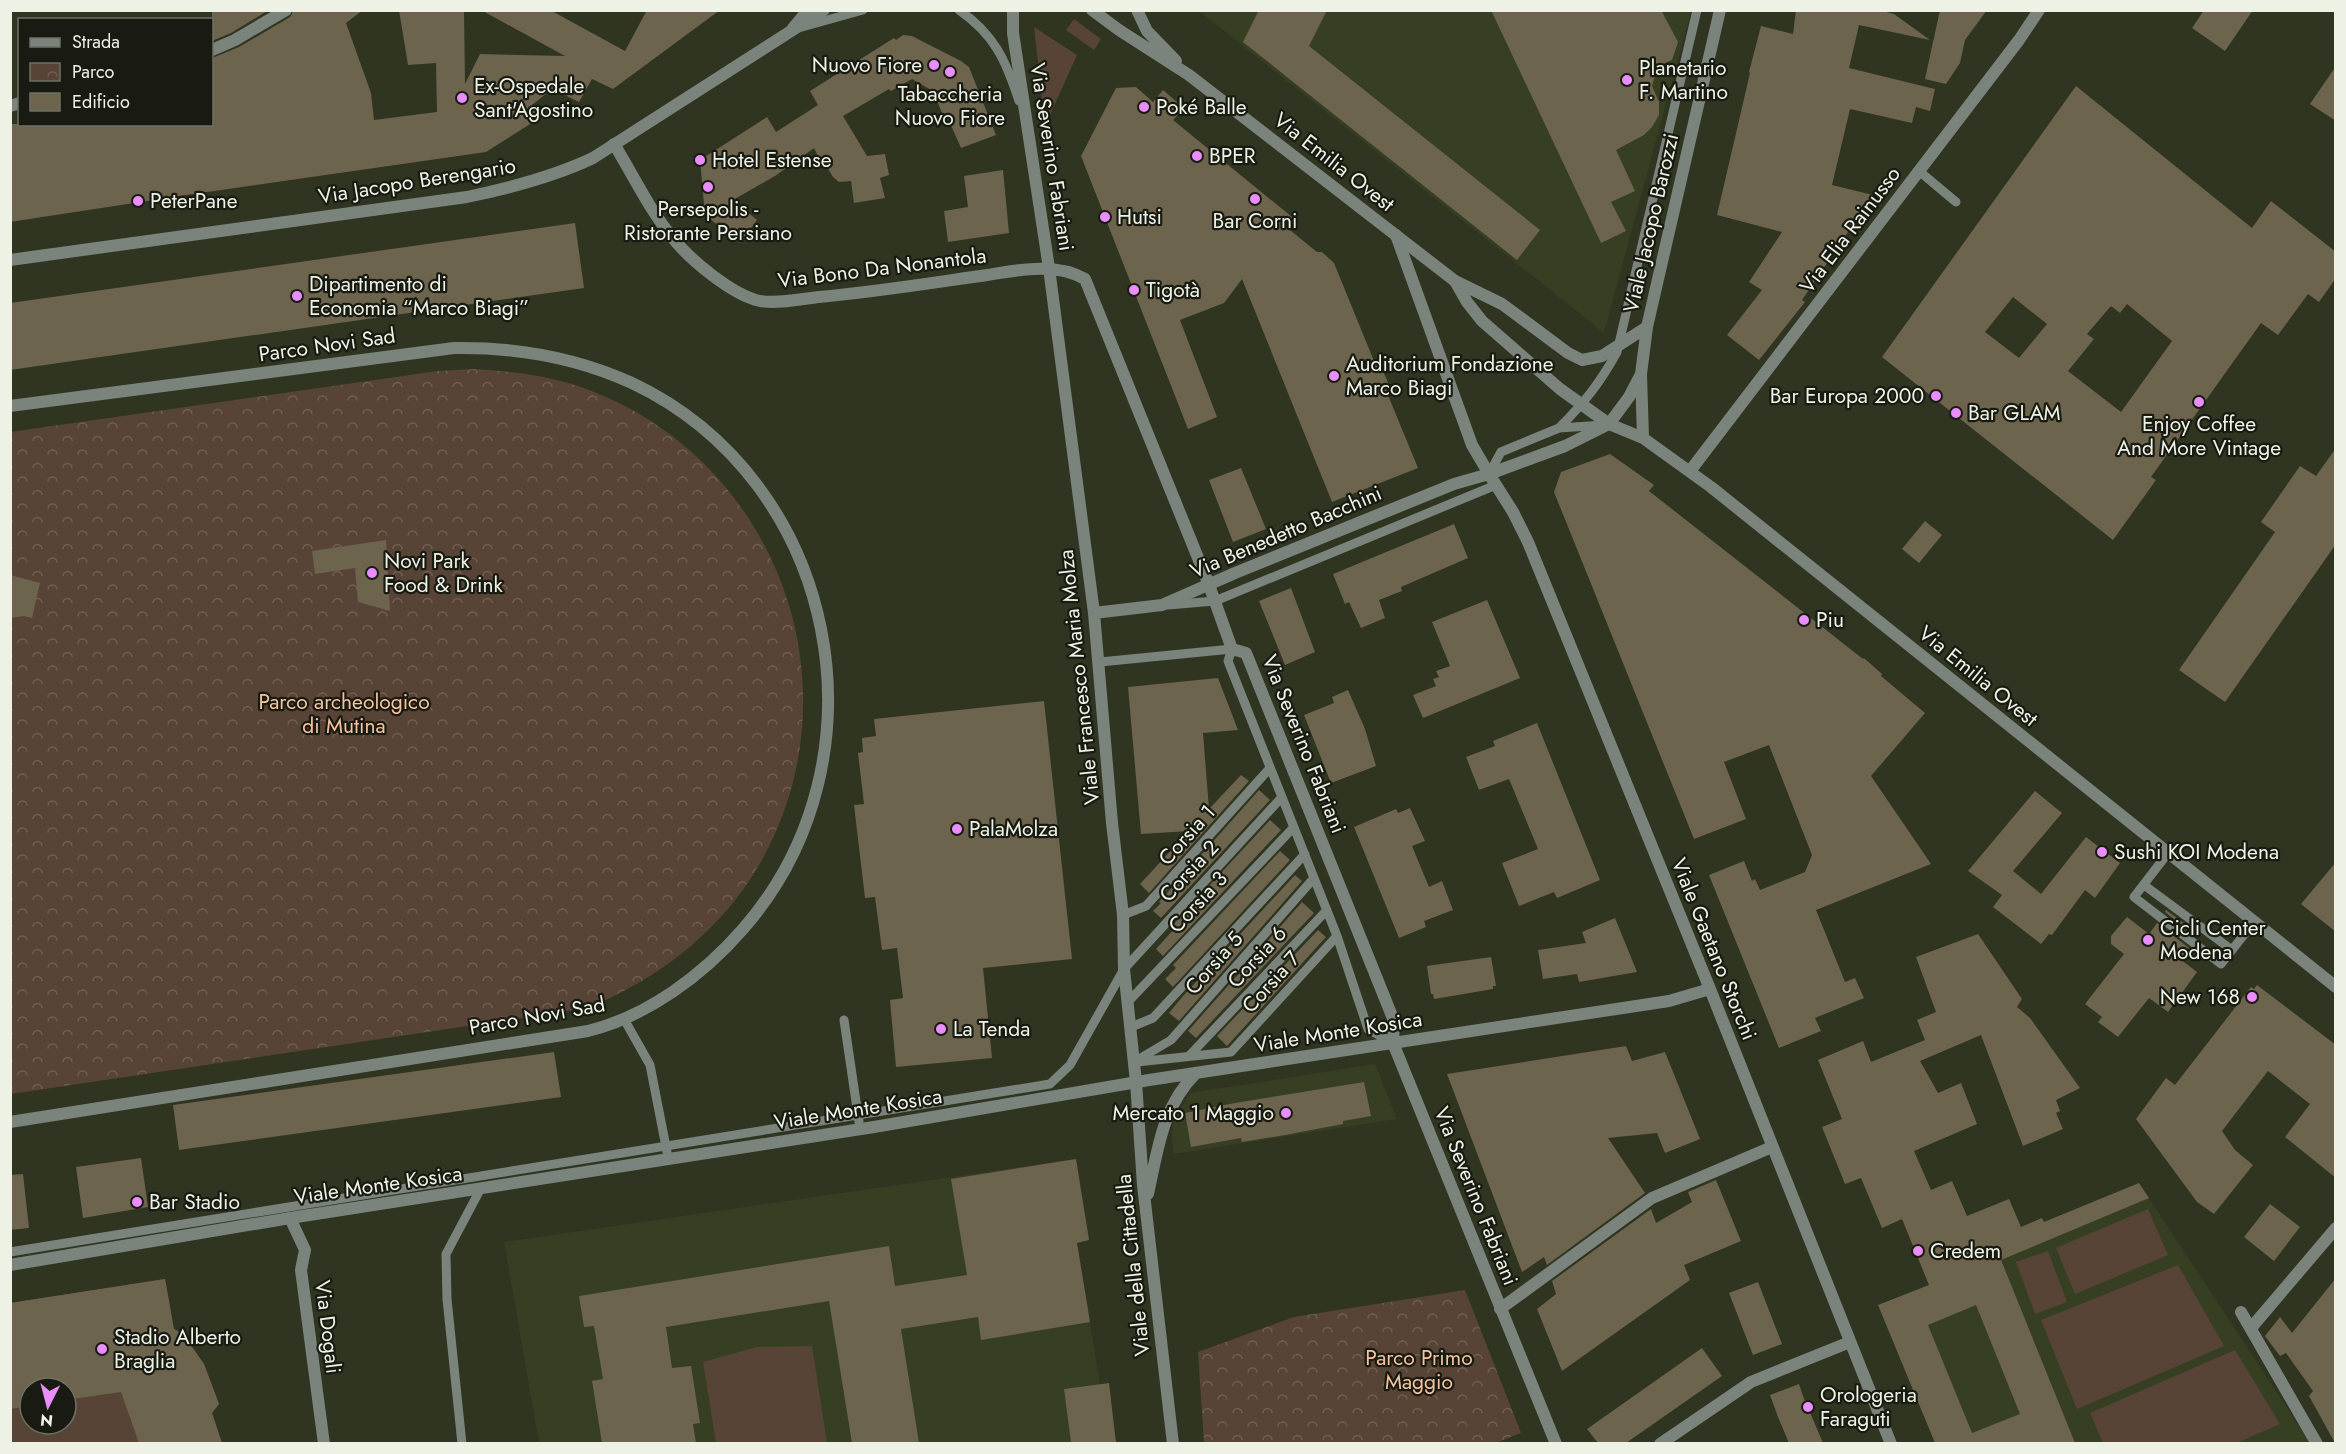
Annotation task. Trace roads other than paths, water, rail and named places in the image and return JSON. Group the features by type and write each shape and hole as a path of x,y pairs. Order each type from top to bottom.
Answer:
{"street":[{"path":"213,50 235,40 286,10"},
{"path":"791,30 808,10"},
{"name":"Via Jacopo Berengario","path":"10,260 466,197 562,173 593,158 824,10"},
{"name":"Via Severino Fabriani","path":"1013,10 1013,33 1049,268 1076,273 1085,279 1209,585 1232,649 1246,652 1394,1021 1393,1043 1556,1443"},
{"path":"1092,10 1189,75"},
{"path":"1137,10 1147,31 1189,75"},
{"name":"Viale Jacopo Barozzi","path":"1641,374 1647,327 1720,10"},
{"name":"Via Elia Rainusso","path":"1690,471 2019,40 2039,10"},
{"name":"Via Emilia Ovest","path":"1189,75 1455,281 1502,304 1568,353 1582,360 1602,356 1647,327"},
{"name":"Via Bono Da Nonantola","path":"614,144 673,239 737,292 762,301 864,293 1049,268"},
{"name":"Viale Gaetano Storchi","path":"1396,235 1472,445 1514,512 1528,542 1891,1443"},
{"name":"Viale Francesco Maria Molza","path":"1049,268 1100,662 1112,823 1123,915 1124,969 1136,1082"},
{"name":"Via Emilia Ovest","path":"1455,281 1467,302 1482,321 1512,349 1582,406 1609,424 1643,438 1690,471 2336,987"},
{"name":"Parco Novi Sad","path":"10,406 454,348 492,348 540,353 600,369 664,401 693,422 720,445 752,480 786,530 814,595 826,650 829,685 828,731 815,798 799,841 772,891 752,919 704,968 677,989 624,1019 588,1031 10,1122"},
{"path":"1609,424 1629,397 1641,374"},
{"path":"1641,374 1643,438"},
{"name":"Via Benedetto Bacchini","path":"1094,613 1162,605 1454,484 1493,480 1609,424"},
{"name":"Viale Monte Kosica","path":"10,1265 290,1218 668,1160 859,1122 1669,1001 1710,989"},
{"path":"1146,1207 1164,1124 1181,1088 1196,1073"},
{"name":"Viale della Cittadella","path":"1136,1082 1146,1207 1173,1443"},
{"path":"1500,1309 1652,1198 1772,1147"},
{"name":"Via Dogali","path":"290,1218 305,1250 301,1270 324,1443"},
{"path":"2251,1328 2336,1228"},
{"path":"2241,1312 2317,1443"},
{"path":"1660,1443 1751,1382 1850,1342"}],"lane":[{"name":"Via Jacopo Berengario","path":"791,30 863,10"},
{"path":"959,10 979,26 997,47 1008,67 1026,121"},
{"path":"1559,428 1582,406 1601,381 1617,352 1697,10"},
{"path":"1919,171 1956,202"},
{"path":"1162,605 1215,601 1493,480 1501,452 1559,428 1609,424"},
{"path":"1100,662 1232,649 1228,661 1337,936 1368,1029 1393,1043"},
{"name":"Corsia 1","path":"1123,915 1146,906 1270,768"},
{"name":"Corsia 2","path":"1124,969 1282,797"},
{"name":"Corsia 3","path":"1128,1002 1294,826"},
{"path":"2168,853 2134,897 2221,964 2254,922"},
{"path":"1131,1027 1153,1018 1305,854"},
{"name":"Corsia 5","path":"1134,1062 1172,1040 1314,878"},
{"path":"2144,885 2232,950"},
{"name":"Corsia 6","path":"1190,1056 1326,910"},
{"name":"Corsia 7","path":"1190,1056 1231,1052 1337,936"},
{"name":"Viale Monte Kosica","path":"10,1252 665,1146 859,1122 1050,1084 1070,1065 1124,969"},
{"path":"624,1019 650,1065 668,1160"},
{"path":"844,1020 859,1122"},
{"path":"1134,1062 1190,1056"},
{"path":"462,1443 450,1329 446,1254 480,1190"}],"place":[{"name":"Nuovo Fiore","path":"934,65"},
{"name":"Tabaccheria Nuovo Fiore","path":"950,72"},
{"name":"Planetario F. Martino","path":"1627,80"},
{"name":"Ex-Ospedale Sant'Agostino","path":"462,98"},
{"name":"Poké Balle","path":"1144,107"},
{"name":"BPER","path":"1197,156"},
{"name":"Hotel Estense","path":"700,160"},
{"name":"Persepolis - Ristorante Persiano","path":"708,187"},
{"name":"Bar Corni","path":"1255,199"},
{"name":"PeterPane","path":"138,201"},
{"name":"Hutsi","path":"1105,217"},
{"name":"Tigotà","path":"1134,290"},
{"name":"Dipartimento di Economia “Marco Biagi”","path":"297,296"},
{"name":"Auditorium Fondazione Marco Biagi","path":"1334,376"},
{"name":"Bar Europa 2000","path":"1936,396"},
{"name":"Enjoy Coffee And More Vintage","path":"2199,402"},
{"name":"Bar GLAM","path":"1956,413"},
{"name":"Novi Park Food & Drink","path":"372,573"},
{"name":"Piu","path":"1804,620"},
{"name":"PalaMolza","path":"957,829"},
{"name":"Sushi KOI Modena","path":"2102,852"},
{"name":"Cicli Center Modena","path":"2148,940"},
{"name":"New 168","path":"2252,997"},
{"name":"La Tenda","path":"941,1029"},
{"name":"Mercato 1 Maggio","path":"1286,1113"},
{"name":"Bar Stadio","path":"137,1202"},
{"name":"Credem","path":"1918,1251"},
{"name":"Stadio Alberto Braglia","path":"102,1349"},
{"name":"Orologeria Faraguti","path":"1808,1407"}],"park label":[{"name":"Parco archeologico di Mutina","path":"344,714"},
{"name":"Parco Primo Maggio","path":"1419,1370"}]}
